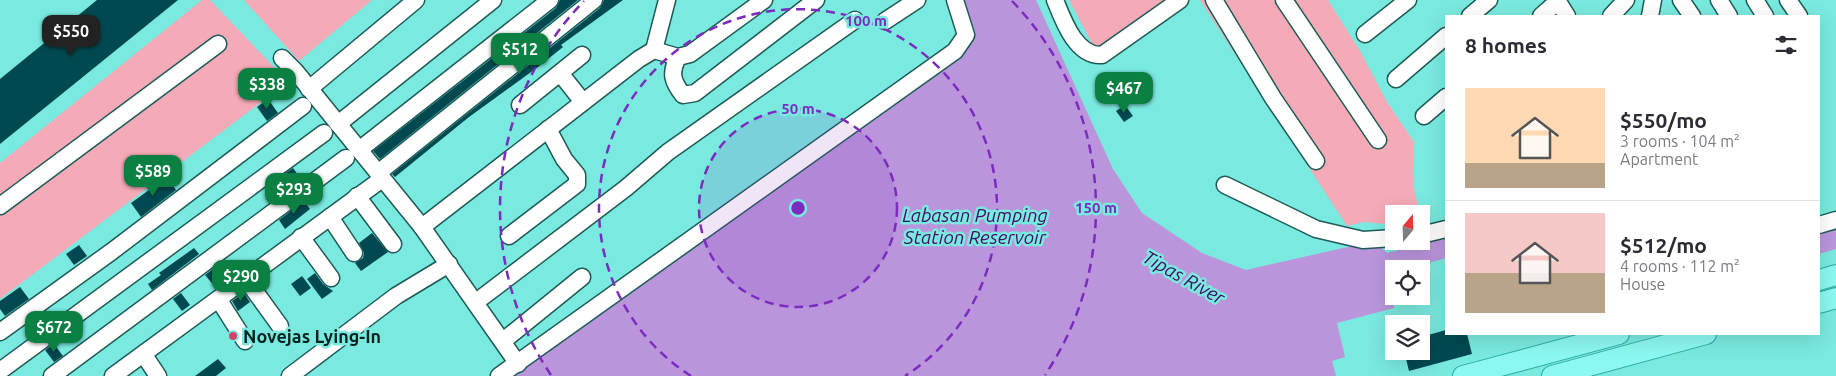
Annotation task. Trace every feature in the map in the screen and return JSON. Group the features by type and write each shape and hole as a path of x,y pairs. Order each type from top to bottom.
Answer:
{"main road":[{"path":"1820,280 1836,275"},
{"path":"1820,303 1836,298"},
{"path":"1463,376 1615,335"},
{"path":"1552,376 1702,335"}],"street":[{"path":"309,89 416,0"},
{"path":"338,124 493,0"},
{"path":"52,376 352,154 550,0"},
{"path":"115,375 357,196 594,0"},
{"path":"422,227 639,59 654,50 667,0"},
{"path":"654,50 678,58 690,54 764,0"},
{"path":"678,58 672,78 683,94 695,93 816,0"},
{"path":"885,21 916,0"},
{"path":"499,376 955,51 966,35 955,0"},
{"path":"1055,0 1063,19 1079,44 1088,53 1102,55 1180,0"},
{"path":"1214,0 1273,98 1316,162"},
{"path":"1284,0 1378,140"},
{"path":"1365,34 1408,0"},
{"path":"1471,15 1489,0"},
{"path":"1542,15 1560,0"},
{"path":"1560,0 1567,15"},
{"path":"1560,0 1573,15"},
{"path":"1612,15 1626,0"},
{"path":"1682,0 1691,15"},
{"path":"1719,0 1728,15"},
{"path":"1755,0 1764,15"},
{"path":"1788,0 1798,15"},
{"path":"476,302 626,188 668,152 855,20"},
{"path":"1396,79 1445,37"},
{"path":"0,206 218,44"},
{"path":"520,105 582,55"},
{"path":"282,58 338,124 352,154 380,176 422,227 518,364"},
{"path":"560,73 583,102"},
{"path":"1424,116 1445,98"},
{"path":"0,332 111,252 303,106"},
{"path":"509,236 577,184 577,175 564,158 548,129"},
{"path":"0,371 324,133"},
{"path":"1225,185 1316,229 1363,240 1385,239"},
{"path":"357,196 393,244"},
{"path":"330,217 354,253"},
{"path":"1820,225 1836,220"},
{"path":"1430,232 1445,229"},
{"path":"301,237 331,278"},
{"path":"290,376 396,296 449,264"},
{"path":"503,341 582,277"},
{"path":"246,279 280,326"},
{"path":"218,300 245,341"},
{"path":"144,354 158,376"}],"shaded area":[{"path":"202,0 210,0 288,82 0,299 0,163"},
{"path":"244,0 372,0 299,61"},
{"path":"1069,0 1190,0 1103,64"},
{"path":"1200,0 1328,0 1360,51 1387,102 1414,142 1413,184 1418,205 1385,205 1385,224 1364,222 1347,226"}],"water":[{"name":"Labasan Pumping Station Reservoir","path":"962,0 1036,0 1113,169 1142,213 1202,253 1246,270 1374,241 1387,253 1399,250 1430,250 1430,242 1445,238 1445,258 1430,263 1430,260 1385,260 1385,305 1394,305 1394,308 1337,323 1345,357 1332,361 1336,376 506,376 970,46 972,35"},
{"path":"1836,225 1836,249 1820,254 1820,230"}],"building":[{"path":"97,0 178,0 0,144 0,79"},
{"path":"560,0 578,0 380,159 373,151 556,8"},
{"path":"604,0 623,0 561,45 563,47 538,67 469,117 395,177 392,174 600,8"},
{"path":"268,99 278,113 267,121 257,107"},
{"path":"1125,105 1133,116 1124,122 1116,111"},
{"path":"293,168 301,179 287,189 279,178"},
{"path":"167,177 176,190 141,217 131,203"},
{"path":"304,201 310,209 285,229 279,220"},
{"path":"372,233 388,252 361,271 355,263 363,258 364,253 359,243"},
{"path":"79,245 87,256 74,265 66,254"},
{"path":"194,248 199,254 152,290 148,284 161,275 159,273"},
{"path":"216,267 226,281 216,288 205,275"},
{"path":"315,273 323,284 333,291 322,299 307,279"},
{"path":"302,276 311,288 300,296 291,284"},
{"path":"20,287 29,299 5,316 0,309 0,301"},
{"path":"181,293 190,305 182,311 173,299"},
{"path":"244,293 250,302 238,311 232,301"},
{"path":"1445,330 1445,335 1467,335 1472,354 1409,371 1406,360 1430,360 1430,334"},
{"path":"54,344 63,356 54,362 45,350"},
{"path":"218,359 226,368 216,376 195,376"}],"place":[{"name":"Novejas Lying-In","path":"233,336"}],"water label":[{"name":"Tipas River","path":"1184,277"}]}
